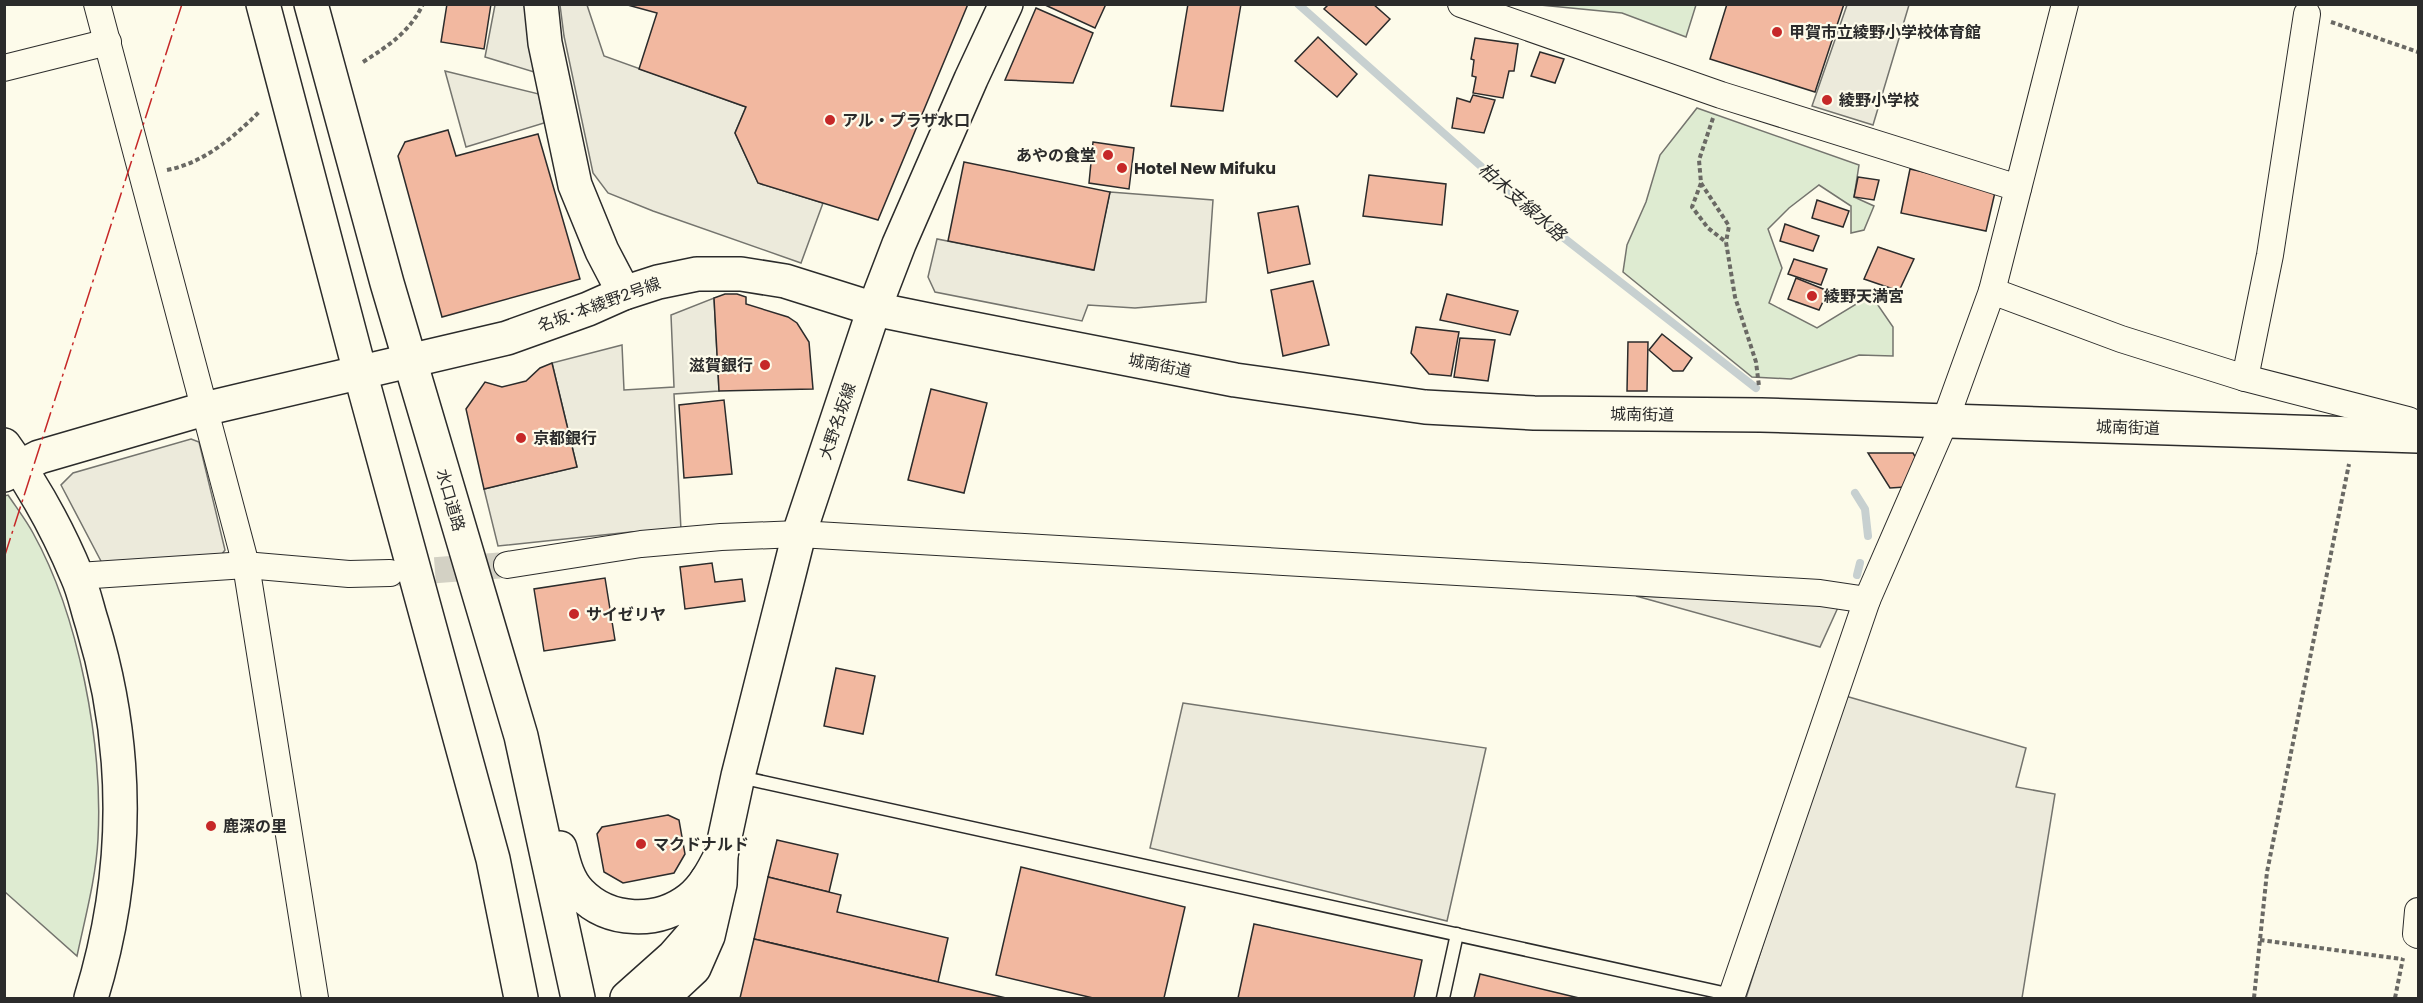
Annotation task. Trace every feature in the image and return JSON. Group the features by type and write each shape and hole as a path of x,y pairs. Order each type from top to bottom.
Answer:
{"main road":[{"path":"263,4 490,849 521,999"},
{"name":"水口道路","path":"311,4 410,361 521,736 578,999"},
{"path":"541,4 545,43 575,185 602,251 624,293"},
{"name":"大野名坂線","path":"714,868 768,664 799,534 874,309 899,244 1006,4"},
{"name":"名坂･本綾野2号線","path":"9,462 39,457 204,409 507,338 588,309 624,293 658,282 697,274 741,274 784,281 874,309"},
{"name":"城南街道","path":"874,309 1235,380 1425,407 1534,413 1761,415 2418,436"},
{"path":"9,462 32,486 78,576 99,646 115,719 122,793 113,917 91,999"},
{"path":"521,736 550,813 566,872 580,893 599,907 622,917 650,916 669,912 690,899 714,868"},
{"path":"627,999 673,957 694,933 714,868"},
{"path":"662,999 694,968 708,936 720,884 714,868"}],"street":[{"path":"97,4 246,565 315,999"},
{"path":"1461,4 1721,95 2018,188"},
{"path":"1732,997 1868,600 1899,522 1945,421 1992,291 2065,4"},
{"path":"2245,378 2270,255 2307,14"},
{"path":"4,68 108,42"},
{"path":"1992,291 2121,339 2245,378 2408,420 2418,425"},
{"path":"507,565 641,544 721,537 799,534 1820,593 1868,600"},
{"path":"78,576 246,565 349,574 390,573"}],"lane":[{"path":"738,776 1457,934 1732,997"},
{"path":"1443,999 1457,934"}],"path":[{"path":"363,62 393,43 405,32 423,4"},
{"path":"2307,14 2418,52"},
{"path":"1721,95 1699,160 1701,183 1692,207 1708,228 1726,242"},
{"path":"141,175 177,168 209,154 239,133 266,104"},
{"path":"1701,183 1729,226 1726,242 1735,297 1756,362 1759,389"},
{"path":"2254,999 2267,872 2352,453 2351,433"},
{"path":"2396,999 2405,941 2417,927"},
{"path":"2260,940 2402,959"}],"green space":[{"path":"1696,4 1686,37 1622,13 1540,5"},
{"path":"1697,108 1859,165 1854,197 1874,206 1864,230 1851,233 1851,206 1819,185 1789,208 1768,229 1782,268 1769,303 1817,328 1871,295 1893,327 1893,356 1859,355 1791,379 1752,377 1623,272 1627,245 1646,202 1660,155"},
{"path":"8,495 33,533 63,602 85,682 92,722 99,802 98,839 93,883 77,956 5,892 4,496"}],"shaded area":[{"path":"495,5 531,5 534,72 485,57"},
{"path":"560,5 587,5 604,56 746,107 735,133 758,183 823,203 801,263 608,193 593,173 564,36"},
{"path":"1847,5 1909,5 1873,125 1812,106"},
{"path":"445,71 539,94 544,123 466,147"},
{"path":"1110,192 1213,200 1206,302 1135,308 1088,305 1082,321 935,292 928,277 937,239 1093,270"},
{"path":"714,298 719,391 674,394 681,530 631,532 498,546 484,489 577,467 552,363 622,345 624,390 674,387 671,315"},
{"path":"191,439 199,442 225,550 219,558 102,563 61,485 73,473"},
{"path":"1636,596 1840,603 1820,647"},
{"path":"1842,695 2026,748 2016,787 2055,794 2022,998 1746,998"},
{"path":"1183,703 1486,748 1447,921 1150,848"}],"building":[{"path":"447,4 491,4 484,49 441,42"},
{"name":"アル・プラザ水口","path":"624,4 968,4 878,220 758,183 735,133 746,107 639,69 657,13"},
{"path":"1043,4 1106,4 1095,28"},
{"path":"1188,4 1241,4 1223,111 1171,106"},
{"path":"1329,4 1373,4 1390,19 1366,45 1324,9"},
{"name":"甲賀市立綾野小学校体育館","path":"1727,4 1844,4 1815,92 1710,59"},
{"path":"1036,8 1093,33 1073,83 1005,80"},
{"path":"1318,37 1357,74 1337,97 1295,61"},
{"path":"1475,38 1518,44 1514,71 1509,71 1503,98 1473,93 1476,77 1472,76 1474,60 1471,59"},
{"path":"1540,52 1564,59 1555,83 1531,76"},
{"path":"1473,95 1495,100 1484,133 1452,128 1457,98 1470,102"},
{"path":"448,130 456,156 538,134 580,279 442,317 398,156 405,142"},
{"path":"1093,142 1134,148 1129,189 1089,183"},
{"path":"964,162 1110,192 1094,270 948,241"},
{"path":"1910,169 1996,188 1986,231 1901,213"},
{"path":"1369,175 1446,184 1442,225 1363,216"},
{"path":"1858,177 1879,180 1874,200 1854,197"},
{"path":"1817,200 1849,211 1843,227 1812,218"},
{"path":"1298,206 1310,264 1268,273 1258,213"},
{"path":"1785,224 1819,236 1813,251 1780,241"},
{"path":"1878,247 1914,259 1899,291 1864,279"},
{"path":"1794,259 1827,269 1821,285 1788,274"},
{"path":"1796,278 1828,291 1819,310 1788,299"},
{"path":"1313,281 1329,345 1283,356 1271,290"},
{"name":"滋賀銀行","path":"725,294 746,297 746,304 788,317 797,323 809,342 813,389 719,391 714,298"},
{"path":"1447,294 1518,311 1510,335 1440,320"},
{"path":"1416,327 1459,332 1451,376 1429,374 1411,353"},
{"path":"1662,334 1692,358 1683,371 1673,371 1649,350"},
{"path":"1460,338 1495,340 1488,381 1454,377"},
{"path":"1628,342 1648,342 1647,391 1627,391"},
{"name":"京都銀行","path":"552,363 577,467 484,489 466,409 485,382 502,387 526,381 540,368"},
{"path":"931,389 987,403 964,493 908,480"},
{"path":"724,400 732,474 684,478 679,405"},
{"path":"1868,453 1913,453 1916,458 1905,487 1890,488"},
{"path":"712,563 715,582 742,579 745,601 685,609 680,567"},
{"name":"サイゼリヤ","path":"605,578 615,640 544,651 534,589"},
{"path":"836,668 875,676 863,734 824,726"},
{"name":"マクドナルド","path":"668,815 679,820 685,854 674,873 623,883 604,872 597,834 602,827"},
{"path":"777,840 838,854 829,892 768,877"},
{"path":"1021,867 1185,907 1164,998 1093,998 996,975"},
{"path":"768,877 841,895 837,912 948,938 938,982 754,939"},
{"path":"1254,924 1422,960 1414,998 1238,998"},
{"path":"754,939 938,982 1006,998 740,998"},
{"path":"1480,974 1579,998 1474,998"}],"waterway":[{"name":"柏木支線水路","path":"1298,4 1546,224 1756,388"},
{"path":"1855,493 1865,509 1868,536"},
{"name":"柏木支線水路","path":"1857,575 1860,563"}],"tunnel":[{"path":"396,573 507,565"}],"power":[{"path":"4,558 182,4"}],"place":[{"name":"甲賀市立綾野小学校体育館","path":"1777,32"},
{"name":"綾野小学校","path":"1827,100"},
{"name":"アル・プラザ水口","path":"830,120"},
{"name":"あやの食堂","path":"1108,155"},
{"name":"Hotel New Mifuku","path":"1122,168"},
{"name":"綾野天満宮","path":"1812,296"},
{"name":"滋賀銀行","path":"765,365"},
{"name":"京都銀行","path":"521,438"},
{"name":"サイゼリヤ","path":"574,614"},
{"name":"鹿深の里","path":"211,826"},
{"name":"マクドナルド","path":"641,844"}]}
